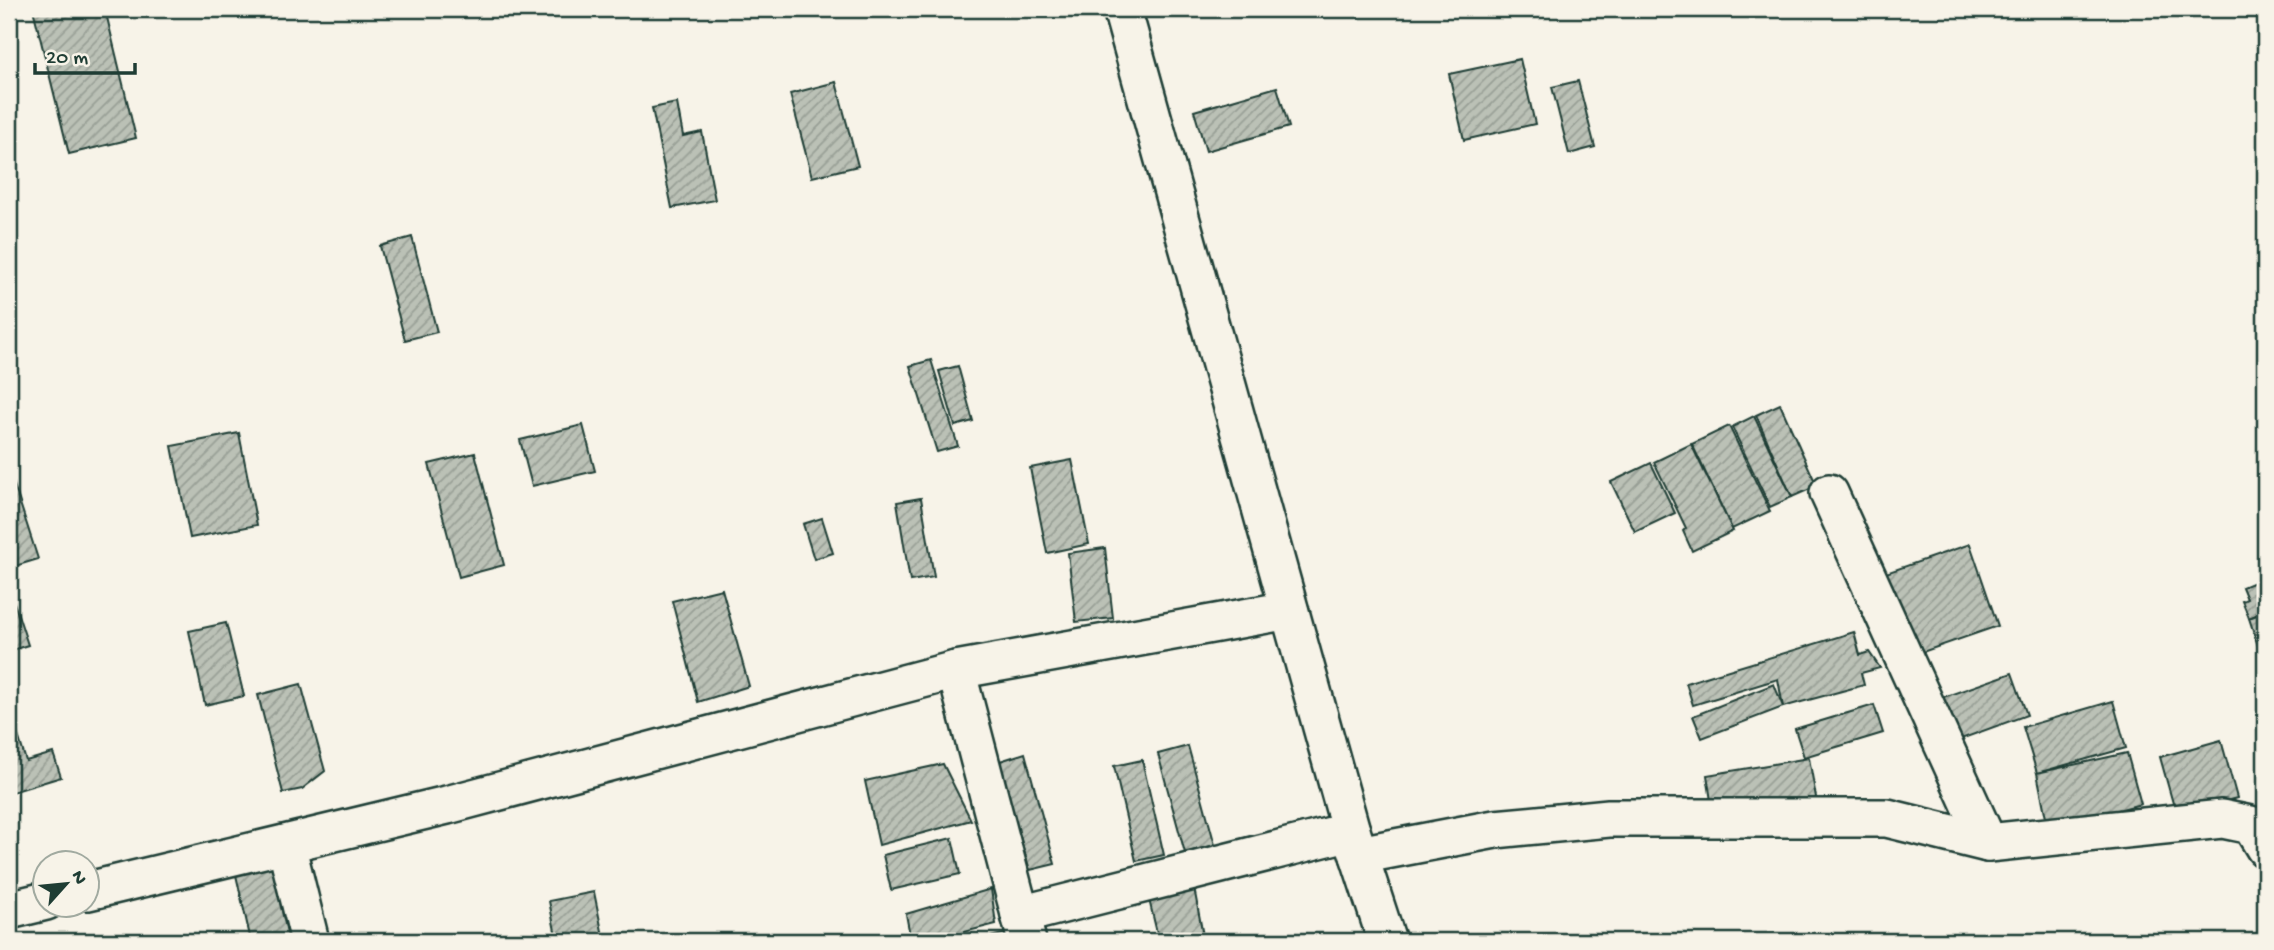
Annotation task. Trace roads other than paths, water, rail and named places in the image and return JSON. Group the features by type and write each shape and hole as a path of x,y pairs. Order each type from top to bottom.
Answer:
{"street":[{"path":"1122,9 1355,843 1387,941"},
{"path":"1829,493 1988,843"},
{"path":"102,888 447,806 956,670 1289,610"},
{"path":"956,670 1024,928 1355,843 1609,818 1887,818 1988,843 2222,819 2250,825 2265,848"},
{"path":"286,844 310,941"}]}
